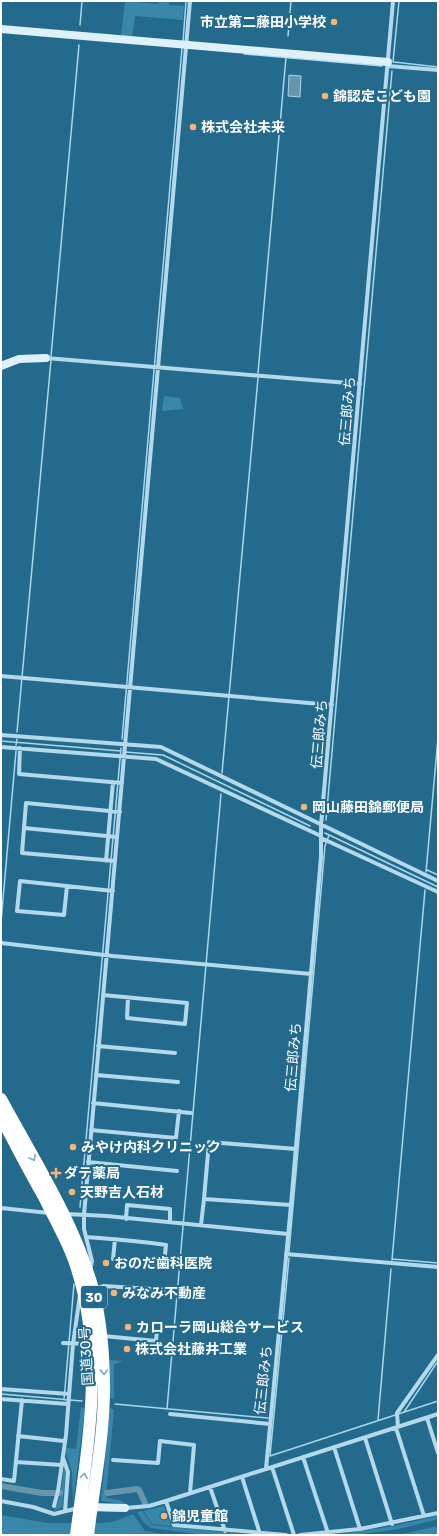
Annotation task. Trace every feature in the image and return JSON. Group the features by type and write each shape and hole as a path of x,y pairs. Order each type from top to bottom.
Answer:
{"highway":[{"name":"国道30号","path":"1,1099 57,1213 74,1259 89,1286"},
{"name":"国道30号","path":"1,1117 80,1252 89,1286 95,1338 85,1511 88,1535"},
{"name":"国道30号","path":"76,1535 85,1511 103,1406 103,1355 95,1338"}],"street":[{"path":"54,1506 62,1465 72,1344 79,1296 89,1286 92,1267 86,1237 84,1215 103,995 104,954 110,891 111,861 118,783 122,756 125,747 128,688 184,44 190,1"},
{"name":"伝三郎みち","path":"266,1469 296,1149 311,974 321,825 393,1"},
{"path":"1,29 184,44 438,70"},
{"path":"1,366 19,359 46,358 360,384"},
{"path":"1,676 332,705"},
{"path":"1,735 125,747 165,749 321,825 420,878 438,892"},
{"path":"1,747 156,759 327,840 420,878 438,881"},
{"path":"20,748 19,774 118,783"},
{"path":"111,861 118,783"},
{"path":"111,861 22,853 26,803 115,811"},
{"path":"24,828 113,836"},
{"path":"67,886 64,915 17,911 20,881 67,886 110,891"},
{"path":"1,943 207,965 311,974"},
{"path":"103,995 187,1003 185,1024 127,1018 128,998"},
{"path":"98,1046 175,1053"},
{"path":"96,1075 178,1082"},
{"path":"94,1103 191,1113"},
{"path":"91,1130 176,1138 179,1112"},
{"path":"201,1225 209,1142 296,1149"},
{"path":"88,1162 177,1171"},
{"path":"204,1199 291,1205"},
{"path":"126,1218 127,1205 170,1209 170,1222"},
{"path":"1,1208 184,1223 288,1234"},
{"path":"86,1237 115,1239 166,1245 164,1264 113,1259 115,1239"},
{"path":"286,1254 438,1267"},
{"path":"89,1286 168,1290"},
{"path":"64,1343 72,1344 95,1338 156,1341 158,1330"},
{"path":"424,1516 397,1427 397,1415 438,1355"},
{"path":"1,1389 67,1398"},
{"path":"1,1399 22,1400 67,1398"},
{"path":"1,1479 14,1481 22,1400"},
{"path":"170,1414 270,1424"},
{"path":"1,1501 33,1507 54,1514 65,1511 149,1506 438,1414"},
{"path":"427,1418 438,1453"},
{"path":"18,1436 64,1441"},
{"path":"365,1438 392,1524"},
{"path":"113,1460 158,1463 160,1441 194,1445 190,1493"},
{"path":"334,1447 360,1529"},
{"path":"63,1455 68,1472 65,1511"},
{"path":"303,1457 328,1533"},
{"path":"16,1462 62,1465"},
{"path":"272,1467 294,1535"},
{"path":"242,1477 260,1534"},
{"path":"210,1487 225,1531"},
{"path":"166,1501 174,1525 225,1531 286,1535"},
{"path":"300,1535 328,1533 392,1524 438,1513"}],"shaded area":[{"path":"125,1 158,4 158,1 169,1 169,5 184,6 183,20 135,16 132,38 121,36"},
{"path":"289,75 301,76 300,97 288,96"},
{"path":"164,396 180,398 183,409 162,411"},
{"path":"110,1360 124,1361 114,1364 114,1398 110,1398"},
{"path":"81,1407 85,1408 73,1502 72,1473 65,1449 76,1449"},
{"path":"110,1408 114,1410 106,1496 108,1498 122,1501 127,1505 101,1501"},
{"path":"64,1468 66,1473 62,1507 54,1511 60,1497"},
{"path":"164,1506 171,1526 152,1524 143,1511"},
{"path":"142,1511 152,1525 250,1535 205,1535 151,1528 143,1522 137,1512"},
{"path":"133,1514 145,1531 167,1535 1,1535 1,1515 48,1523 100,1523 112,1522"},
{"path":"438,1516 438,1519 413,1526 375,1533 336,1535 393,1526"},
{"path":"438,1526 438,1535 398,1535"}],"waterway":[{"path":"80,25 82,1"},
{"path":"183,42 186,1"},
{"path":"288,36 291,1"},
{"path":"393,62 399,1"},
{"path":"51,356 79,45"},
{"path":"122,739 182,48"},
{"path":"244,54 382,66"},
{"path":"258,373 286,57"},
{"path":"394,62 438,67"},
{"path":"326,820 392,71"},
{"path":"17,732 51,360"},
{"path":"222,773 258,378"},
{"path":"426,872 438,738"},
{"path":"16,745 17,739"},
{"path":"1,741 121,751"},
{"path":"80,1207 121,748"},
{"path":"1,922 16,751"},
{"path":"125,752 163,755 310,826"},
{"path":"167,1409 221,794"},
{"path":"325,833 438,887"},
{"path":"289,1252 325,846 329,835"},
{"path":"427,870 438,875"},
{"path":"392,1260 425,890"},
{"path":"289,1258 270,1456 438,1401"},
{"path":"392,1259 438,1263"},
{"path":"378,1420 391,1269"},
{"path":"64,1400 74,1284"},
{"path":"404,1412 438,1361"},
{"path":"1,1394 82,1401"},
{"path":"115,1404 268,1418"},
{"path":"1,1486 42,1493 60,1493"},
{"path":"107,1493 137,1489 139,1490 145,1503"}],"place":[{"name":"市立第二藤田小学校","path":"334,22"},
{"name":"錦認定こども園","path":"325,96"},
{"name":"株式会社未来","path":"193,127"},
{"name":"岡山藤田錦郵便局","path":"304,807"},
{"name":"みやけ内科クリニック","path":"73,1147"},
{"name":"ダテ薬局","path":"56,1173"},
{"name":"天野吉人石材","path":"72,1192"},
{"name":"おのだ歯科医院","path":"106,1263"},
{"name":"みなみ不動産","path":"114,1293"},
{"name":"カローラ岡山総合サービス","path":"128,1327"},
{"name":"株式会社藤井工業","path":"127,1349"},
{"name":"錦児童館","path":"164,1516"}]}
